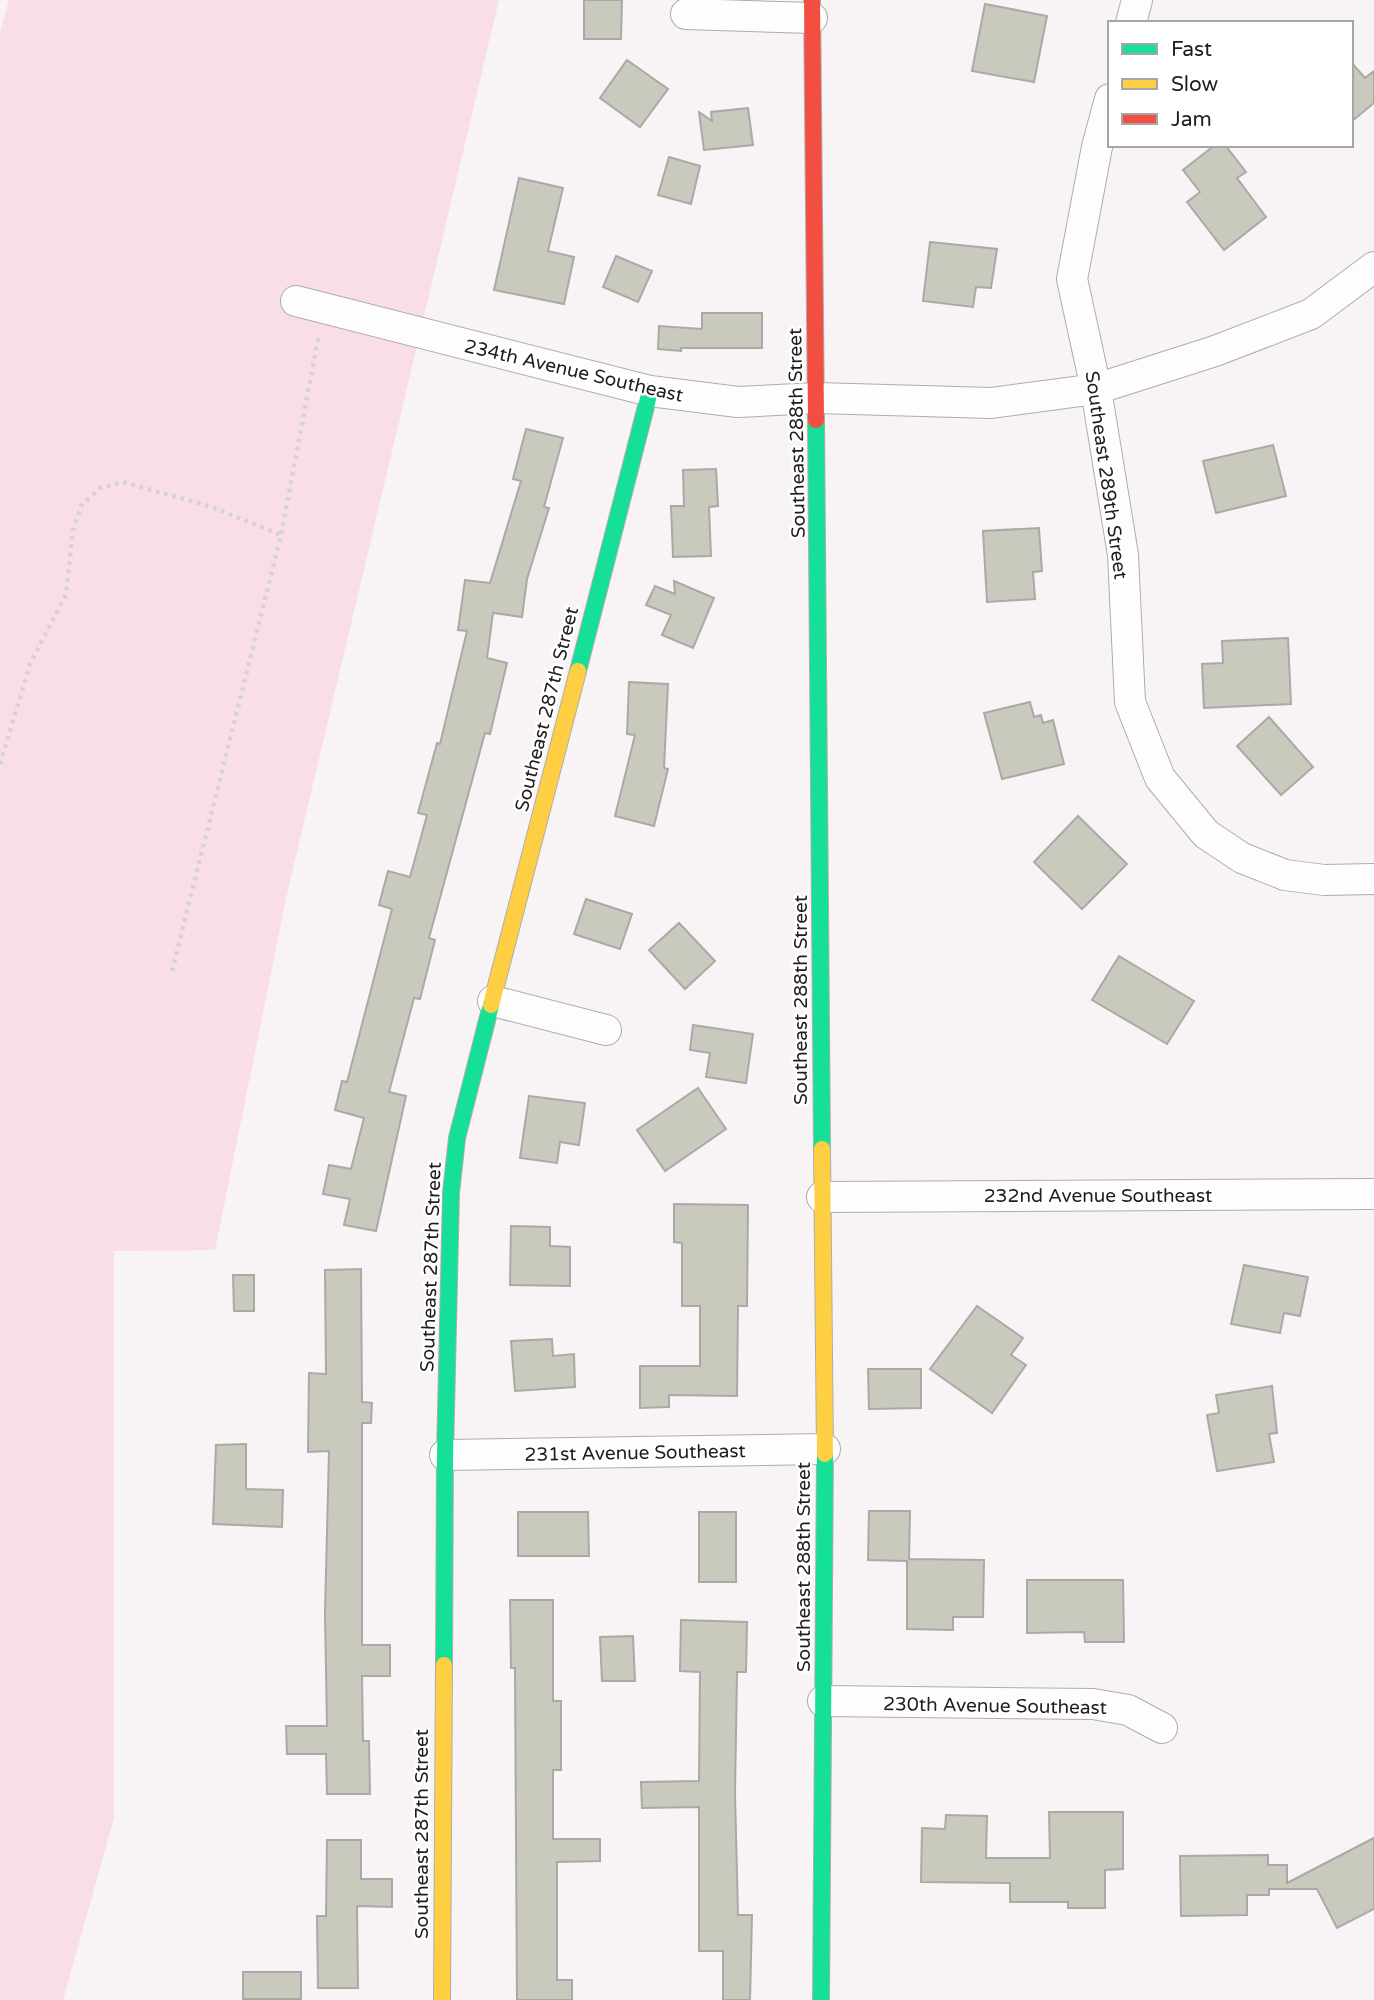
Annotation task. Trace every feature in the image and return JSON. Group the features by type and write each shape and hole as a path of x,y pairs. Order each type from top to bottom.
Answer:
{"street":[{"path":"1132,21 1137,0"},
{"path":"686,13 812,9"},
{"name":"Southeast 288th Street","path":"812,9 825,1449 821,2000"},
{"name":"Southeast 289th Street","path":"1108,106 1097,147 1072,279 1096,389 1123,555 1130,702 1160,778 1206,834 1242,858 1285,875 1324,880 1374,879"},
{"name":"234th Avenue Southeast","path":"310,304 650,391 738,402 817,398 991,403 1096,389 1215,351 1311,314 1374,267"},
{"name":"Southeast 287th Street","path":"442,2000 445,1455 451,1193 457,1138 650,391"},
{"path":"493,1002 606,1030"},
{"name":"232nd Avenue Southeast","path":"822,1197 1374,1194"},
{"name":"231st Avenue Southeast","path":"445,1455 825,1449"},
{"name":"230th Avenue Southeast","path":"822,1701 1093,1704 1128,1710 1162,1728"}],"path":[{"path":"172,971 281,535 310,304"},
{"path":"0,764 30,664 66,594 73,530 81,506 100,488 122,482 209,506 281,535"}],"shaded area":[{"path":"9,0 499,0 287,894 215,1250 114,1251 114,1818 63,2000 0,2000 0,32"}],"building":[{"path":"584,0 622,0 621,39 584,39"},
{"path":"985,4 1047,16 1034,82 972,71"},
{"path":"627,60 668,89 640,127 600,98"},
{"path":"1353,64 1365,78 1374,71 1374,103 1353,120"},
{"path":"748,108 753,145 704,150 699,112 712,121 711,112"},
{"path":"1212,147 1227,147 1246,172 1237,178 1266,217 1224,250 1187,202 1200,192 1183,170"},
{"path":"669,157 700,166 691,204 658,195"},
{"path":"519,178 563,188 548,251 574,257 564,304 494,290"},
{"path":"930,242 997,249 991,288 976,287 973,307 923,301"},
{"path":"616,256 652,271 638,302 603,287"},
{"path":"702,313 762,313 762,348 681,348 681,351 658,349 659,326 702,329"},
{"path":"526,429 563,438 544,507 549,508 527,579 522,617 493,613 487,658 507,663 490,734 485,733 429,938 435,940 420,999 414,998 389,1092 406,1096 376,1231 344,1225 350,1199 323,1194 329,1165 351,1169 364,1118 335,1110 342,1081 347,1082 392,909 379,905 388,871 410,877 427,815 418,813 437,743 440,744 467,631 458,630 465,580 490,583 521,481 513,479"},
{"path":"1273,445 1286,496 1216,513 1203,461"},
{"path":"716,469 718,506 709,507 711,556 673,557 671,506 684,506 683,470"},
{"path":"1039,528 1042,571 1033,572 1035,599 987,602 983,531"},
{"path":"674,581 714,598 693,648 662,635 671,615 646,605 655,586 675,594"},
{"path":"1288,638 1291,704 1204,708 1202,664 1223,663 1222,641"},
{"path":"629,682 668,684 664,768 668,769 654,826 615,816 635,735 627,734"},
{"path":"1030,702 1034,717 1041,715 1043,723 1053,720 1064,764 1002,779 984,713"},
{"path":"1269,717 1313,767 1281,795 1237,746"},
{"path":"1078,816 1127,864 1082,909 1034,862"},
{"path":"586,899 632,914 620,949 574,934"},
{"path":"679,923 715,961 685,989 649,950"},
{"path":"1119,956 1194,1001 1167,1044 1092,1000"},
{"path":"693,1025 753,1034 746,1083 706,1077 710,1053 690,1050"},
{"path":"698,1088 726,1129 665,1171 637,1130"},
{"path":"529,1096 585,1103 579,1145 560,1142 557,1163 520,1158"},
{"path":"674,1204 748,1205 747,1306 738,1306 737,1396 669,1395 669,1407 640,1408 640,1366 700,1366 700,1306 682,1306 682,1243 674,1242"},
{"path":"511,1226 550,1227 550,1246 570,1247 570,1286 510,1285"},
{"path":"1244,1265 1308,1277 1300,1316 1284,1313 1280,1333 1231,1324"},
{"path":"361,1269 362,1402 372,1403 371,1423 362,1423 362,1645 390,1645 390,1676 362,1676 363,1741 369,1741 370,1794 327,1794 326,1754 287,1754 286,1726 327,1726 325,1614 329,1451 308,1452 309,1373 326,1374 325,1270"},
{"path":"233,1275 254,1275 254,1311 234,1311"},
{"path":"977,1306 1023,1338 1011,1355 1026,1365 992,1413 930,1369"},
{"path":"552,1339 553,1356 574,1354 575,1387 515,1391 511,1341"},
{"path":"868,1369 921,1369 921,1408 869,1409"},
{"path":"1272,1386 1277,1433 1269,1434 1274,1462 1217,1471 1207,1415 1219,1413 1216,1395"},
{"path":"246,1444 246,1489 283,1490 282,1527 213,1524 216,1445"},
{"path":"869,1511 910,1511 909,1559 984,1560 983,1617 953,1617 953,1630 907,1629 907,1561 868,1560"},
{"path":"518,1512 588,1512 589,1556 518,1556"},
{"path":"699,1512 736,1512 736,1582 699,1582"},
{"path":"1027,1580 1123,1580 1124,1642 1085,1642 1084,1632 1027,1633"},
{"path":"510,1600 553,1600 553,1701 561,1701 561,1770 553,1770 553,1839 600,1839 600,1861 557,1862 557,1980 572,1980 572,2000 517,2000 515,1668 511,1668"},
{"path":"681,1620 747,1622 746,1672 737,1672 735,1793 738,1915 752,1915 750,2000 723,2000 723,1951 699,1951 699,1807 642,1808 641,1782 699,1781 700,1672 680,1671"},
{"path":"633,1636 635,1681 602,1681 600,1637"},
{"path":"1049,1812 1123,1812 1123,1869 1105,1870 1105,1908 1068,1908 1068,1902 1010,1902 1010,1883 921,1882 922,1828 945,1829 946,1815 987,1816 986,1858 1050,1858"},
{"path":"1374,1838 1374,1909 1337,1928 1317,1889 1269,1889 1269,1895 1247,1895 1247,1915 1181,1916 1180,1856 1268,1855 1268,1865 1287,1865 1287,1883"},
{"path":"327,1840 361,1840 361,1879 392,1879 392,1907 357,1906 358,1988 318,1988 317,1916 326,1916"},
{"path":"243,1972 301,1972 301,1999 243,1999"}],"traffic: fast":[{"path":"578,671 650,391"},
{"path":"816,420 822,1149"},
{"path":"444,1665 445,1455 451,1193 457,1138 491,1005"},
{"path":"821,2000 825,1454"}],"traffic: slow":[{"path":"491,1005 578,671"},
{"path":"822,1149 825,1454"},
{"path":"442,2000 444,1665"}],"traffic: jam":[{"path":"812,0 816,420"}]}
